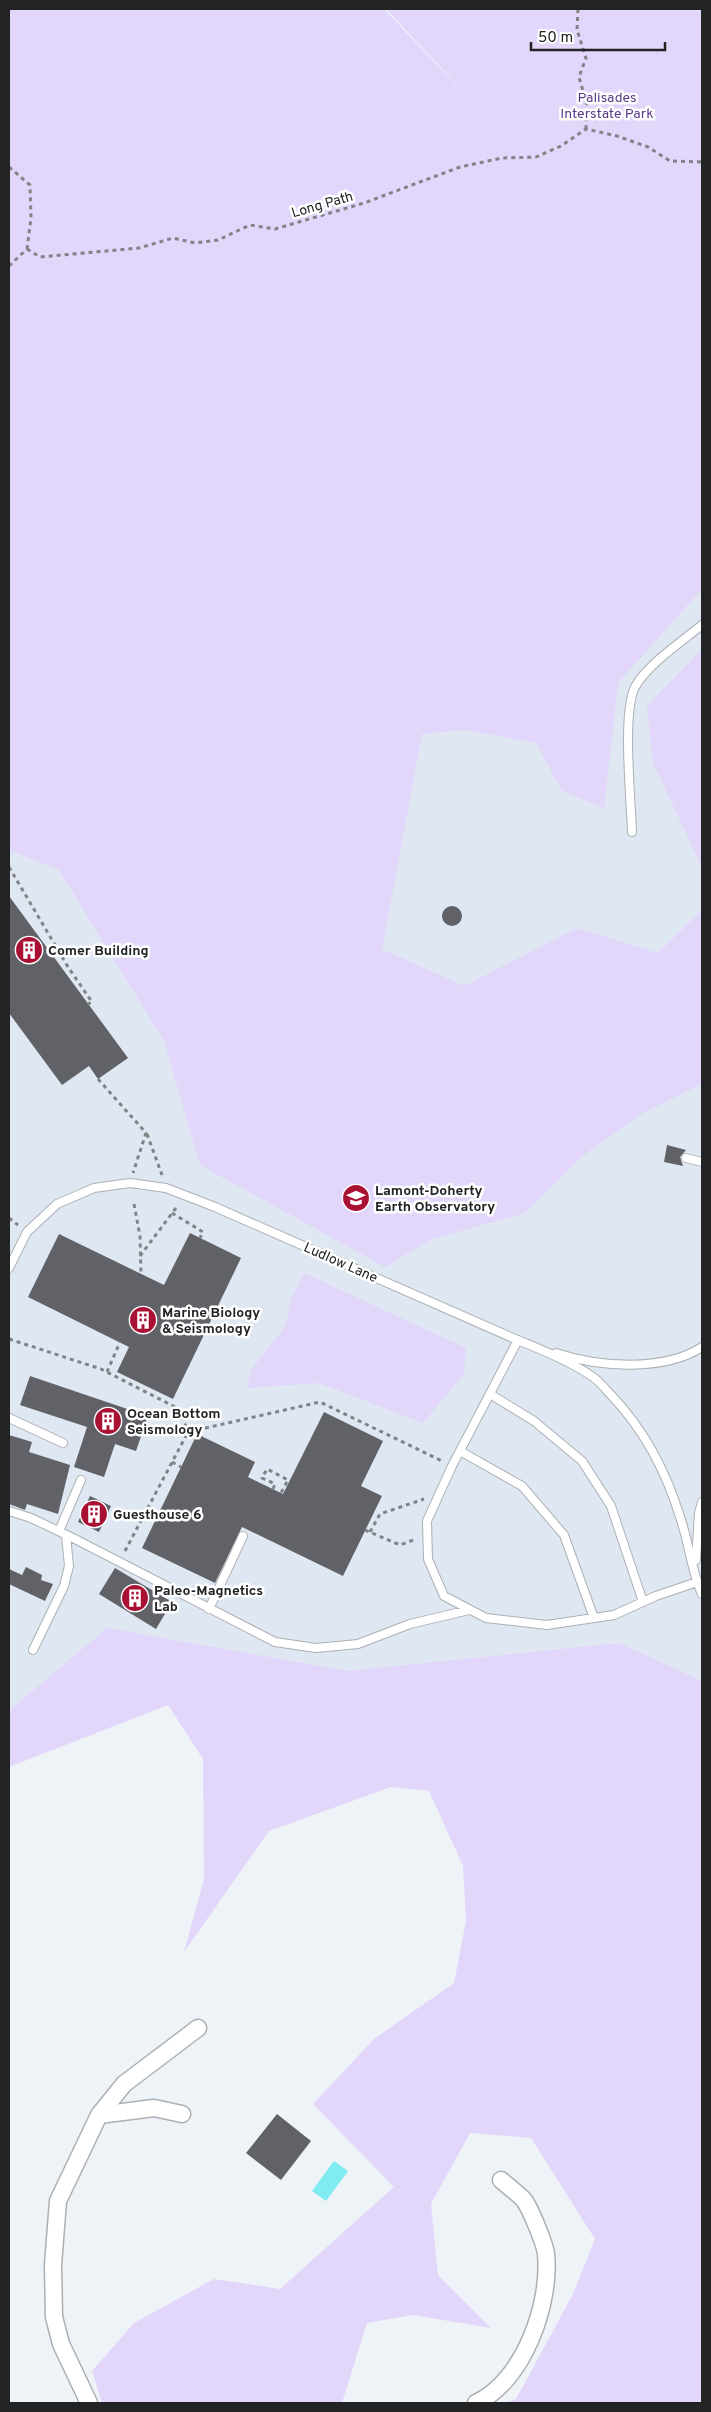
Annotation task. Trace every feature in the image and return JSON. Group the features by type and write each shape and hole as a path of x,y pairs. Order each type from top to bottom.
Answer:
{"street":[{"path":"88,2403 61,2344 54,2317 53,2265 58,2201 99,2115 124,2084 198,2028"},
{"path":"99,2115 154,2108 182,2114"},
{"path":"476,2403 502,2382 519,2361 534,2335 546,2288 546,2252 525,2202 501,2180"}],"lane":[{"path":"632,832 628,722 635,688 661,657 702,625"},
{"path":"686,1158 702,1162"},
{"name":"Ludlow Lane","path":"9,1268 27,1232 57,1204 94,1188 130,1183 166,1188 224,1211 518,1340 560,1355 606,1364 644,1364 689,1355 702,1347"},
{"path":"697,1582 614,1614 547,1625 486,1618 444,1596 428,1559 427,1521 452,1466 518,1340 560,1358 594,1378 624,1409 648,1442 669,1482 702,1594"},
{"path":"490,1394 534,1421 582,1461 610,1506 643,1602"},
{"path":"9,1418 63,1443"},
{"path":"460,1451 522,1486 564,1535 594,1618"},
{"path":"33,1650 64,1586 69,1566 63,1533 81,1480"},
{"path":"697,1582 695,1548 702,1502"},
{"path":"9,1511 31,1518 63,1533 275,1642 316,1648 358,1644 410,1624 469,1610"},
{"path":"209,1609 242,1536"}],"path":[{"path":"578,9 578,30 586,58 580,77 586,105 586,129 617,136 648,147 670,161 702,162"},
{"name":"Long Path","path":"27,249 40,257 139,248 173,238 195,243 218,240 250,225 275,229 364,203 460,167 502,158 536,157 561,146 586,129"},
{"path":"9,167 30,185 31,218 27,249 9,266"},
{"path":"9,867 68,967 92,1002 88,1004"},
{"path":"98,1079 146,1134 166,1188"},
{"path":"130,1183 146,1134"},
{"path":"134,1204 140,1236 141,1274"},
{"path":"140,1257 176,1208"},
{"path":"172,1213 203,1232 200,1238"},
{"path":"9,1339 106,1372 179,1409 188,1432"},
{"path":"106,1372 120,1342"},
{"path":"120,1562 188,1432 320,1402 452,1466"},
{"path":"172,1462 181,1467"},
{"path":"273,1489 276,1484 262,1478 267,1469 288,1480 281,1493"},
{"path":"370,1532 380,1514 432,1496"}],"shaded area":[{"name":"Lamont-Doherty Earth Observatory","path":"702,589 702,1738 381,1699 89,1644 33,1710 9,1709 9,727 563,642"}],"green space":[{"name":"Palisades Interstate Park","path":"9,9 384,9 488,118 386,9 702,9 702,589 618,683 604,808 562,791 536,743 465,730 422,734 382,949 464,986 577,928 658,953 702,910 702,1084 641,1114 584,1155 525,1213 432,1239 385,1267 200,1165 164,1041 59,870 9,850"},
{"path":"702,649 702,867 653,763 647,706"},
{"path":"304,1273 466,1348 464,1374 423,1423 319,1383 247,1388 251,1370 286,1325 291,1300"},
{"path":"107,1628 347,1671 619,1643 702,1681 702,2403 505,2403 516,2399 573,2294 595,2239 531,2138 470,2133 431,2204 438,2275 491,2328 413,2315 367,2323 342,2403 102,2403 92,2371 134,2323 214,2279 280,2289 394,2187 313,2104 374,2039 454,1983 466,1921 463,1866 429,1791 391,1787 269,1831 184,1952 204,1879 203,1759 168,1705 9,1767 9,1711"}],"water":[{"path":"334,2161 348,2171 326,2201 312,2191"}],"building":[{"name":"Comer Building","path":"9,896 128,1058 98,1079 89,1066 62,1085 9,1013"},
{"path":"448,906 456,906 462,912 462,920 456,926 448,926 442,920 442,912"},
{"path":"667,1145 686,1150 680,1157 683,1166 664,1162"},
{"name":"Marine Biology & Seismology","path":"190,1233 241,1258 173,1399 117,1372 129,1347 28,1297 59,1234 164,1285"},
{"name":"Ocean Bottom Seismology","path":"30,1376 148,1416 136,1451 115,1444 104,1477 74,1467 87,1427 20,1405"},
{"path":"324,1412 383,1441 361,1486 382,1496 343,1576 242,1527 215,1583 142,1548 197,1434 255,1462 248,1477 283,1494"},
{"path":"9,1435 32,1442 29,1452 70,1465 58,1514 27,1504 25,1510 9,1504"},
{"name":"Guesthouse 6","path":"90,1496 111,1506 99,1532 78,1522"},
{"path":"26,1567 42,1575 41,1580 53,1584 45,1601 9,1584 9,1569 22,1575"},
{"name":"Paleo-Magnetics Lab","path":"115,1568 172,1602 156,1629 99,1594"},
{"path":"277,2114 311,2141 281,2180 246,2153"}],"place":[{"name":"Comer Building","path":"29,950"},
{"name":"Lamont-Doherty Earth Observatory","path":"356,1198"},
{"name":"Marine Biology & Seismology","path":"143,1320"},
{"name":"Ocean Bottom Seismology","path":"108,1421"},
{"name":"Guesthouse 6","path":"94,1514"},
{"name":"Paleo-Magnetics Lab","path":"135,1598"}]}
